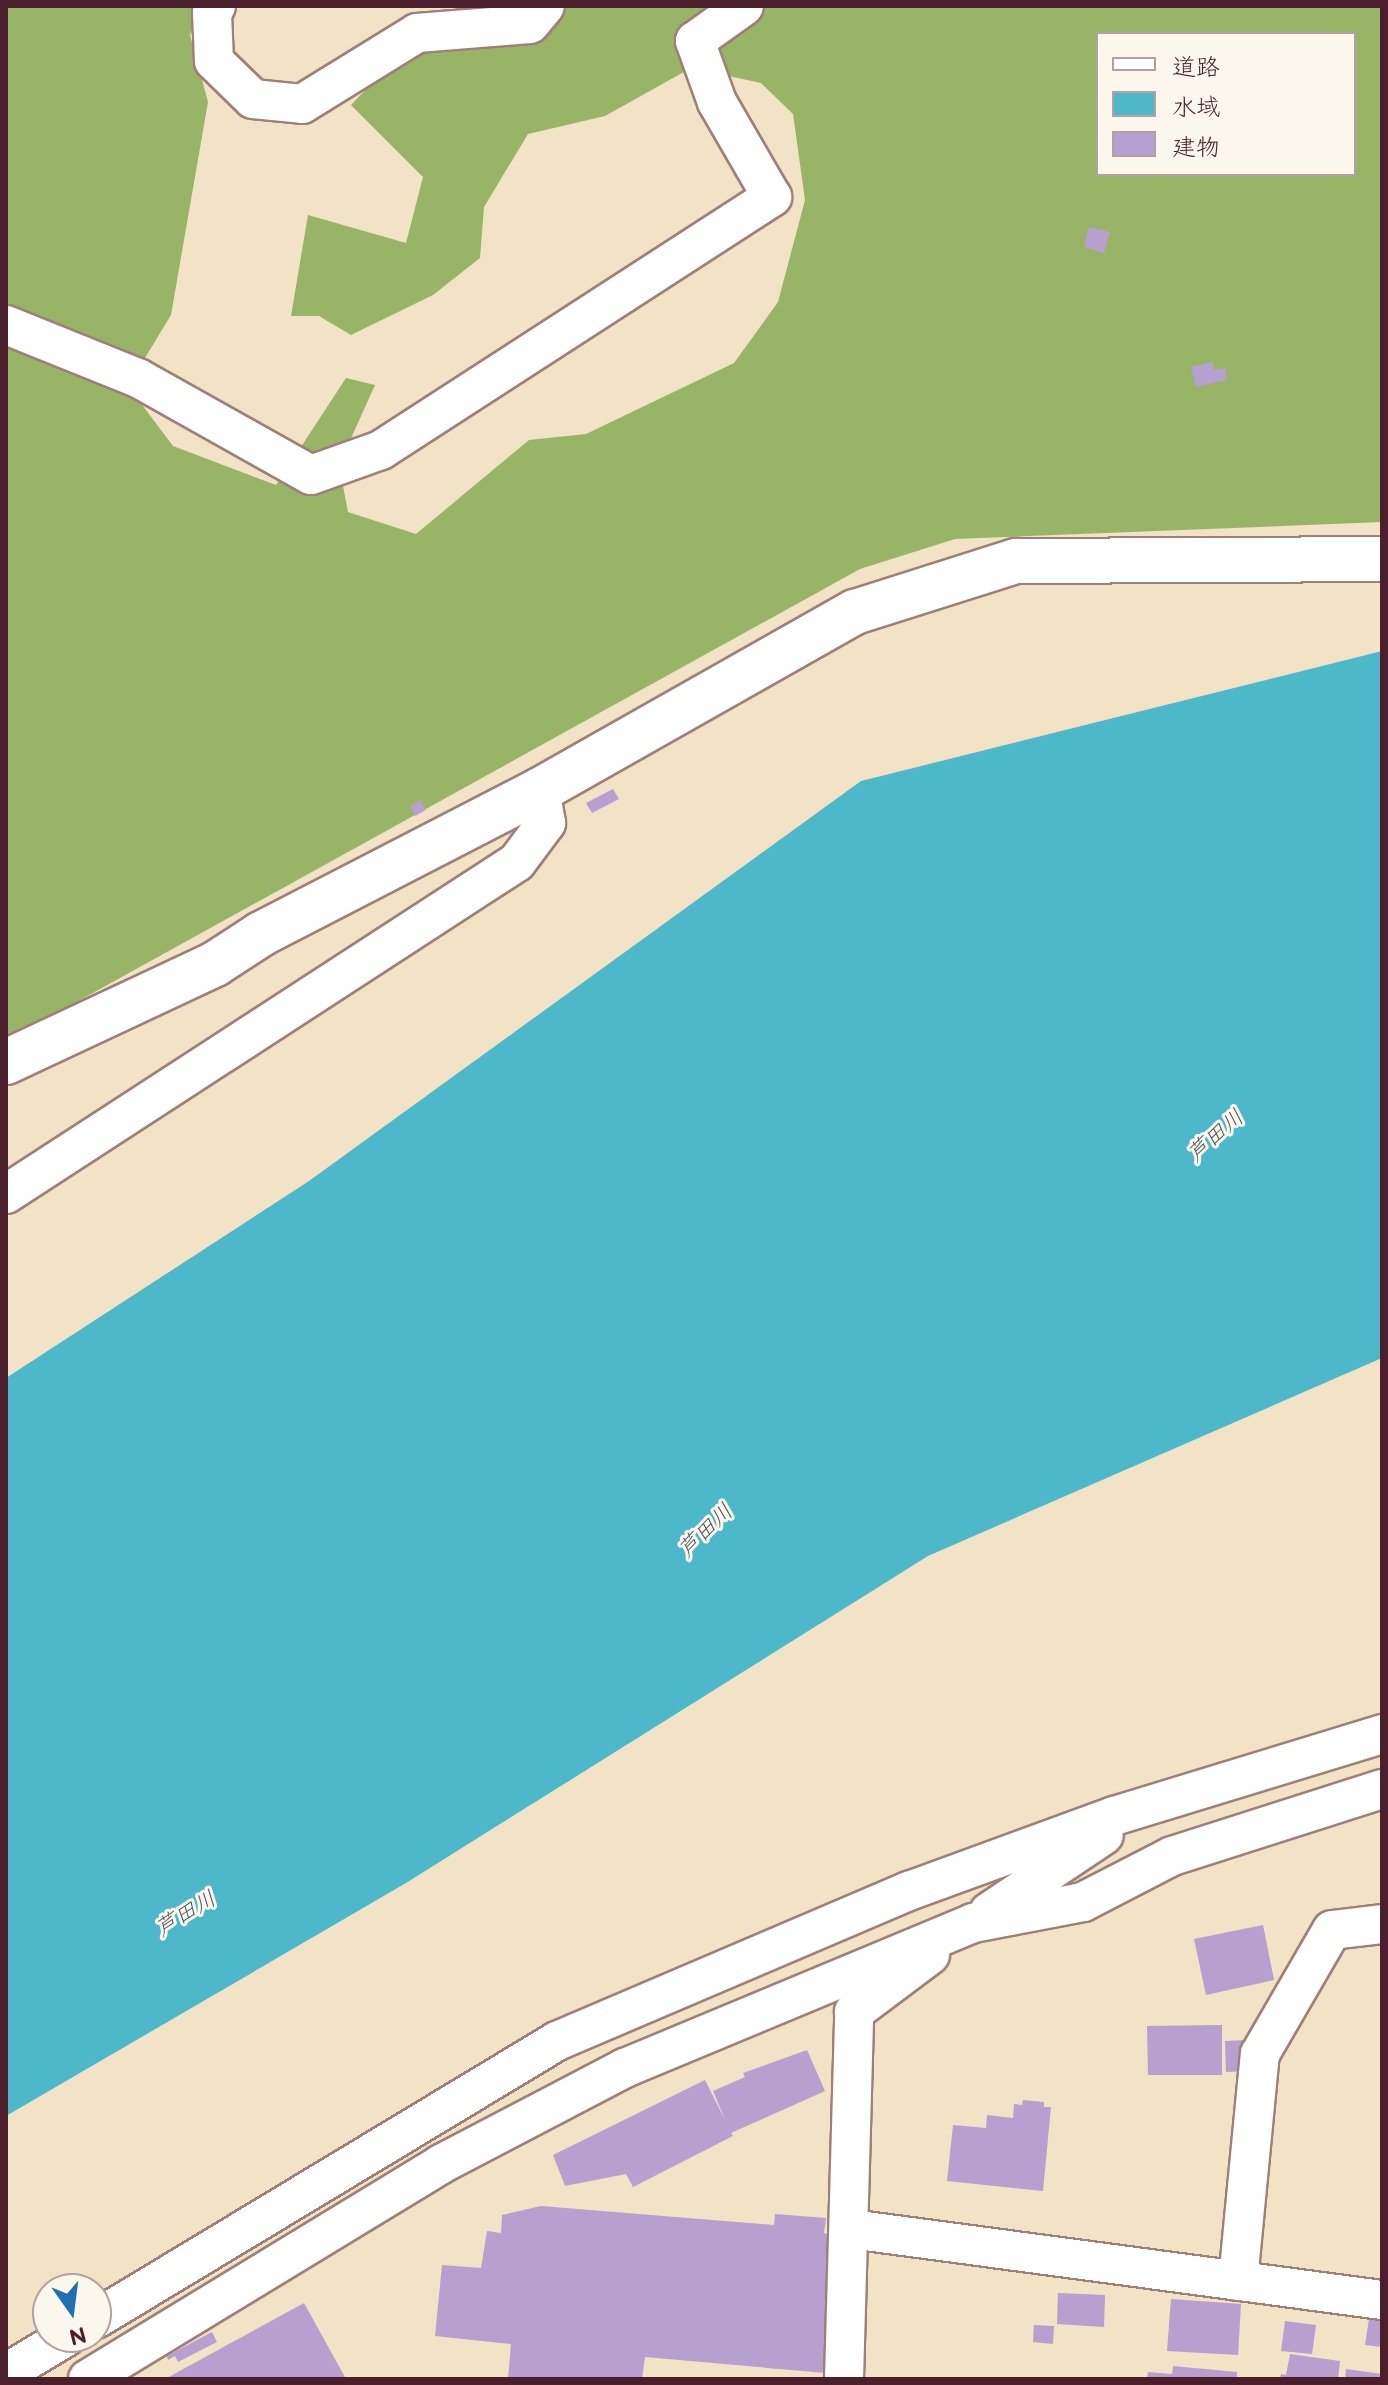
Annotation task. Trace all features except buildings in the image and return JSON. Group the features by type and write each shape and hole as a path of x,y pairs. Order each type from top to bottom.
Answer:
{"street":[{"path":"216,6 212,13 214,61 253,99 302,104 417,33 530,24 545,6"},
{"path":"6,325 138,378 311,475 381,450 772,197 717,102 695,41 744,6"},
{"path":"6,1062 215,964 261,934 540,790 855,612 1016,561 1382,559"},
{"path":"6,1194 517,862 546,823 540,790"},
{"path":"112,2309 557,2041 909,1891 1114,1816 1382,1734"},
{"path":"88,2379 441,2164 611,2076 973,1923 1083,1902 1172,1856 1382,1789"},
{"path":"844,2379 851,2229 854,2012 973,1923 1102,1838 1114,1816"},
{"path":"1238,2281 1260,2054 1332,1930 1382,1924"},
{"path":"851,2229 1382,2300"},
{"path":"6,2373 39,2353"}],"green space":[{"path":"6,6 199,6 190,35 208,102 171,315 128,386 173,446 276,485 346,378 375,385 339,465 348,512 416,534 529,440 586,434 734,363 778,302 805,200 793,114 761,83 691,68 605,116 528,134 484,207 480,258 433,295 351,335 319,316 291,316 308,215 406,243 423,177 351,105 412,41 557,6 1382,6 1382,522 955,539 860,569 6,1041"}],"water":[{"name":"芦田川","path":"1382,651 1382,1358 928,1556 406,1883 6,2116 6,1378 309,1181 861,781"}]}
